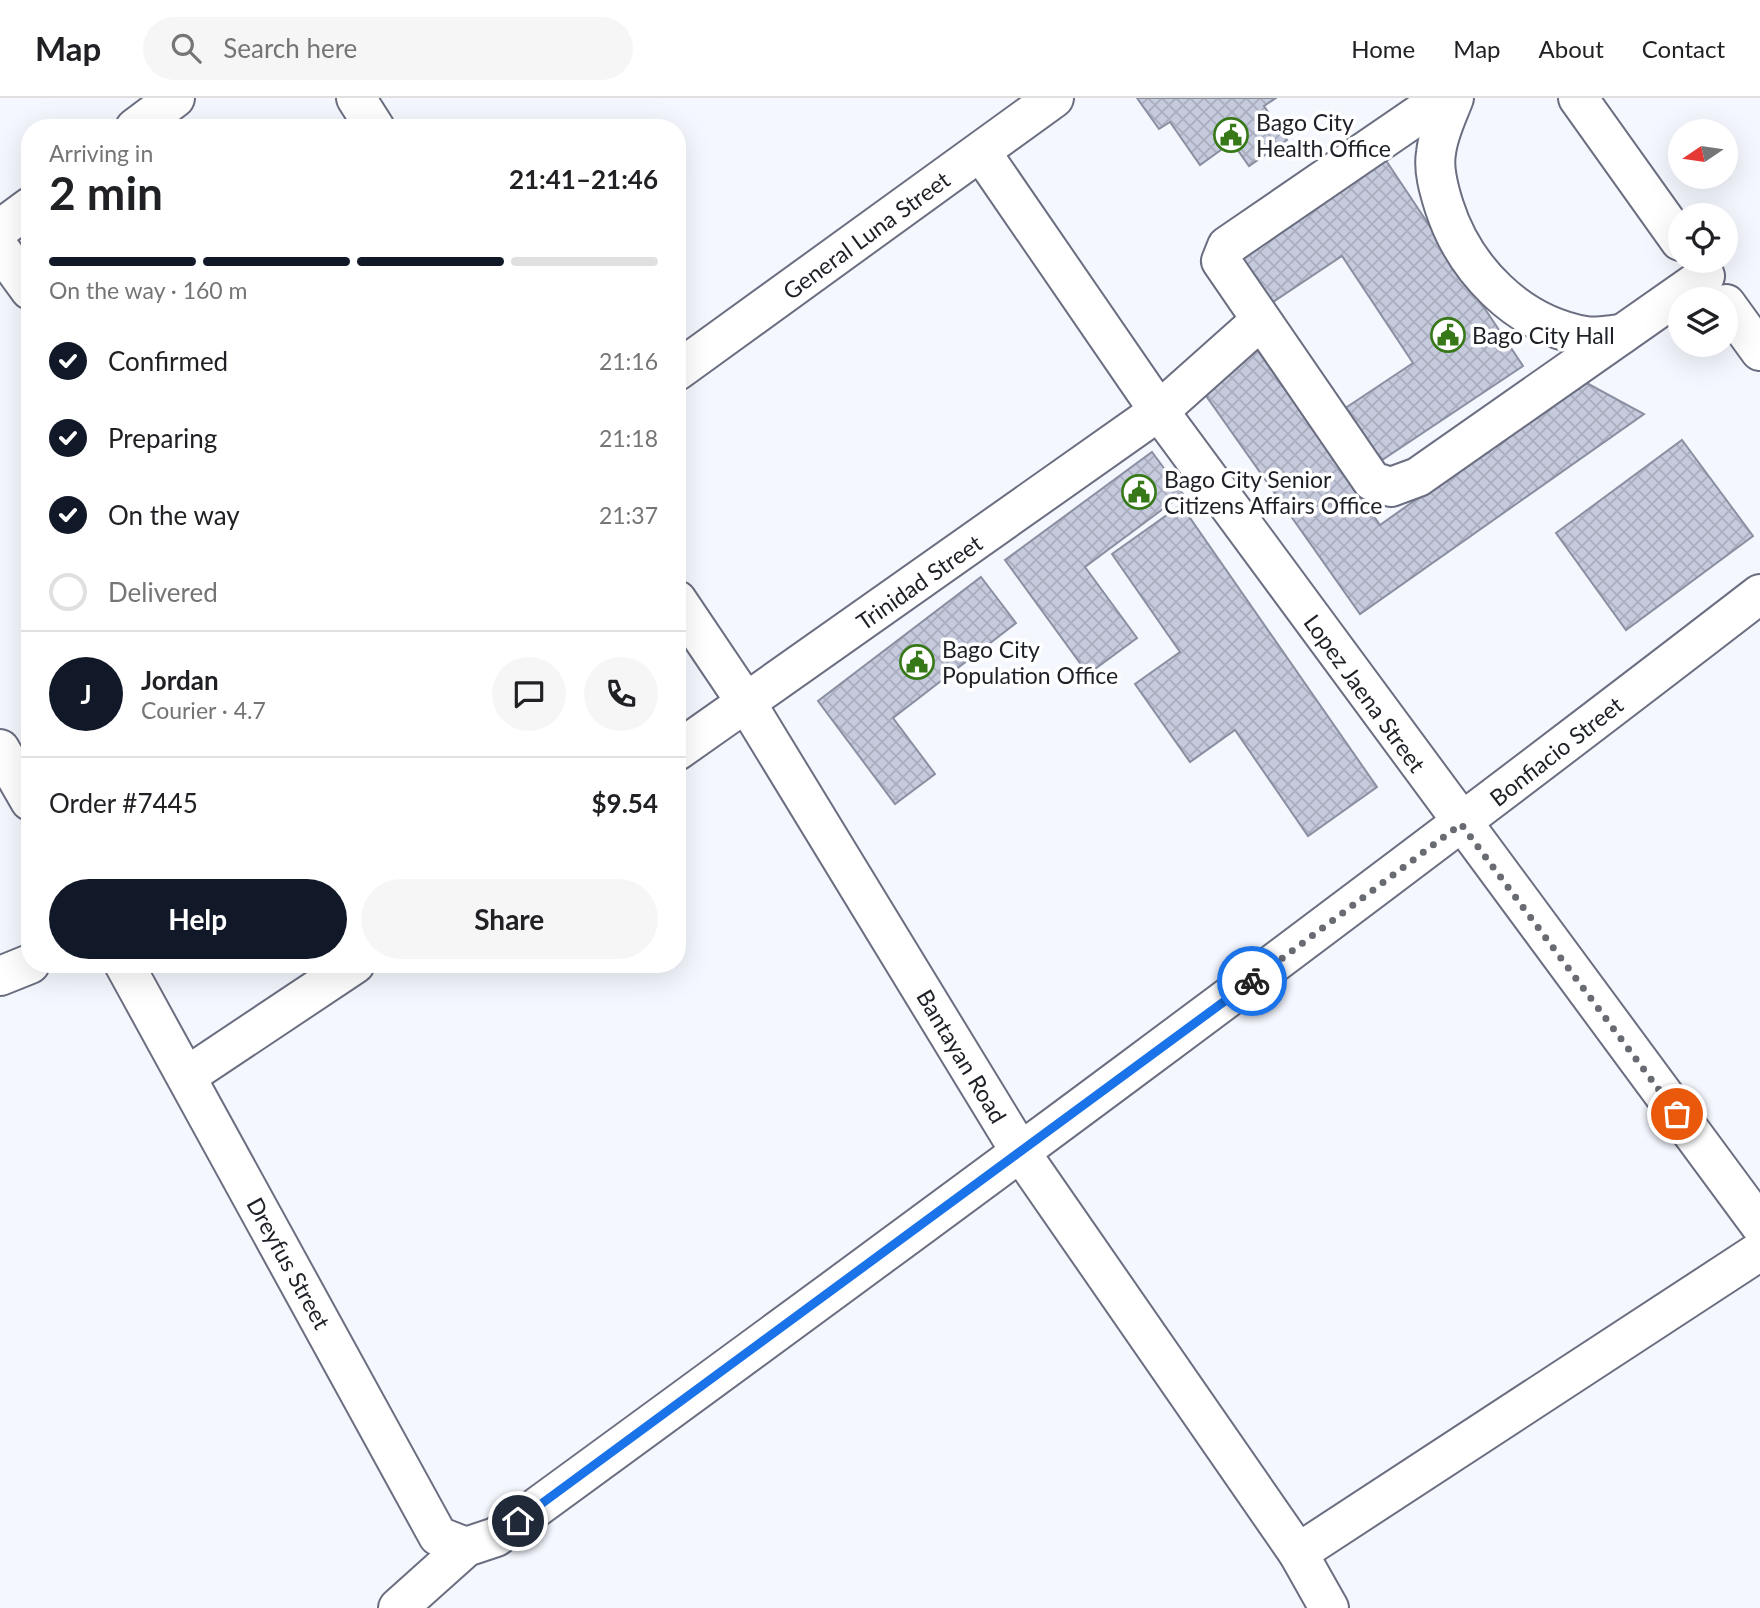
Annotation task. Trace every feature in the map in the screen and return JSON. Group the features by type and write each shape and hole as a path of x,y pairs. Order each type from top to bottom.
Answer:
{"street":[{"path":"147,119 175,98"},
{"path":"356,98 369,119"},
{"name":"General Luna Street","path":"686,365 1054,98"},
{"path":"1443,98 1227,246 1221,261 1372,481 1391,487 1418,477 1622,334 1712,285 1760,351"},
{"path":"1454,98 1442,126 1435,155 1438,188 1453,235 1479,273 1514,307 1547,324 1586,337 1622,334"},
{"path":"1578,98 1668,224"},
{"name":"Lopez Jaena Street","path":"982,152 1158,411 1760,1225"},
{"path":"0,229 21,214"},
{"path":"0,249 21,278"},
{"name":"Trinidad Street","path":"686,745 1158,411 1260,321"},
{"name":"Bonfiacio Street","path":"467,1547 496,1537 1021,1153 1461,824 1760,594"},
{"name":"Bantayan Road","path":"686,613 747,704 1021,1153 1298,1553 1329,1608"},
{"path":"0,749 21,785"},
{"path":"0,976 21,968"},
{"name":"Dreyfus Street","path":"129,973 438,1536 467,1547"},
{"path":"187,1076 342,973"},
{"path":"1298,1553 1760,1251"},
{"path":"398,1608 467,1547"}],"building":[{"name":"Bago City Health Office","path":"1137,98 1276,98 1264,106 1287,140 1249,166 1232,142 1200,165 1170,122 1159,129"},
{"name":"Bago City Hall","path":"1385,159 1523,366 1376,464 1341,411 1413,363 1342,256 1267,306 1236,259"},
{"path":"1253,344 1380,525 1583,381 1644,414 1360,614 1197,383"},
{"path":"1682,440 1753,536 1626,630 1556,533"},
{"path":"1152,452 1183,494 1085,567 1137,638 1088,674 1005,560"},
{"path":"1181,505 1377,787 1308,836 1235,730 1190,762 1135,684 1180,652 1112,554"},
{"name":"Bago City Population Office","path":"981,577 1016,623 893,718 935,774 895,804 818,701"}],"way so far":[{"path":"1252,981 1461,824 1677,1114"}],"place":[{"name":"Bago City Health Office","path":"1231,135"},
{"name":"Bago City Hall","path":"1448,335"},
{"name":"Bago City Senior Citizens Affairs Office","path":"1139,492"},
{"name":"Bago City Population Office","path":"917,662"}],"route":[{"path":"518,1521 1252,981"}]}
